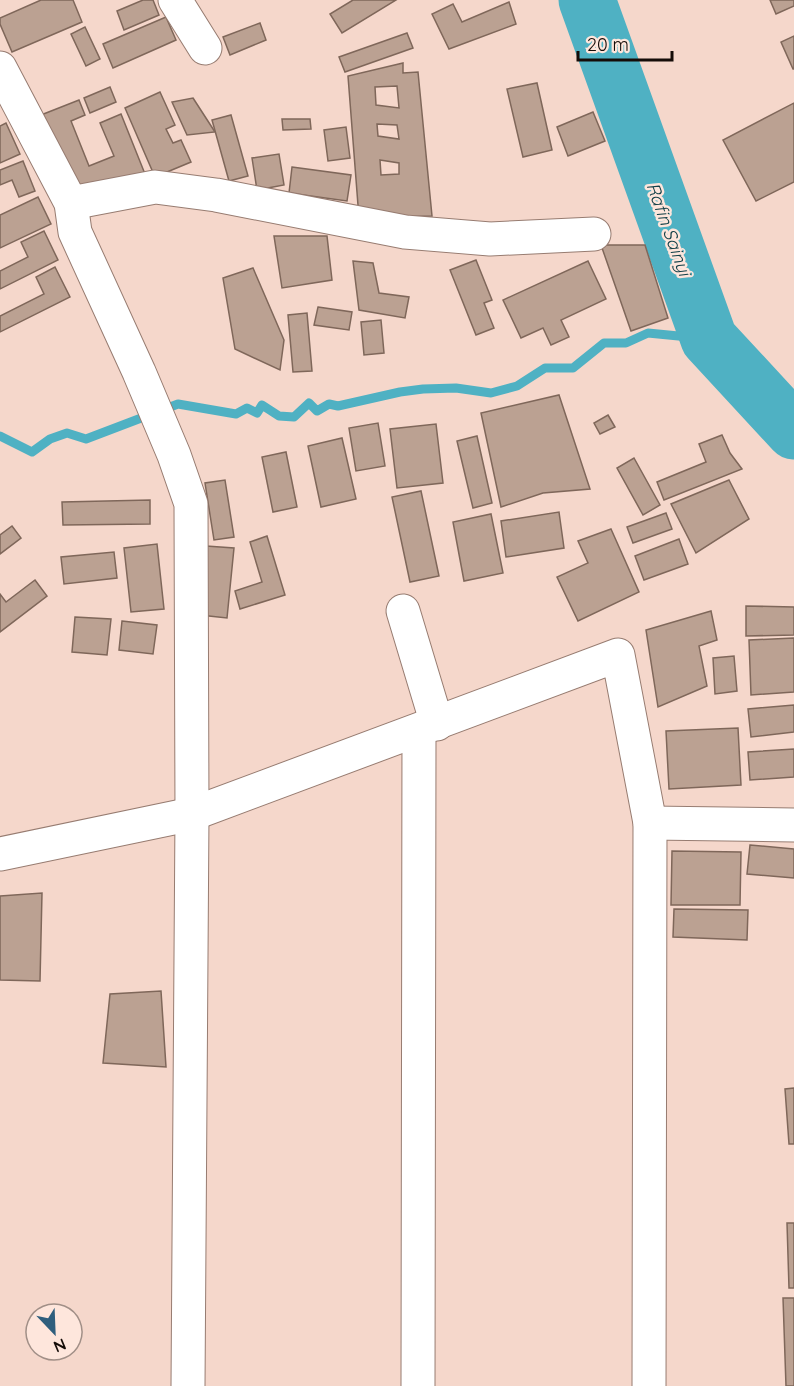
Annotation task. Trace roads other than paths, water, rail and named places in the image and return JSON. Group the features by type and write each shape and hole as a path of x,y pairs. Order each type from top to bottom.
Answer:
{"street":[{"path":"175,0 205,48"},
{"path":"0,68 71,203 75,232 139,372 174,455 191,504 192,814 188,1386"},
{"path":"71,203 155,188 216,195 405,232 490,239 594,234"},
{"path":"403,611 428,727 418,1386"},
{"path":"0,854 192,814 618,655 650,823 649,1386"},
{"path":"650,823 794,825"}],"waterway":[{"name":"Rafin Sainyi","path":"587,0 709,339 794,431"},
{"path":"0,436 32,452 50,439 67,433 86,439 178,404 236,414 247,408 257,413 262,405 279,416 294,417 309,403 317,411 329,404 338,406 423,389 456,388 491,393 517,386 545,368 573,368 604,343 626,343 648,333 709,339"}]}
